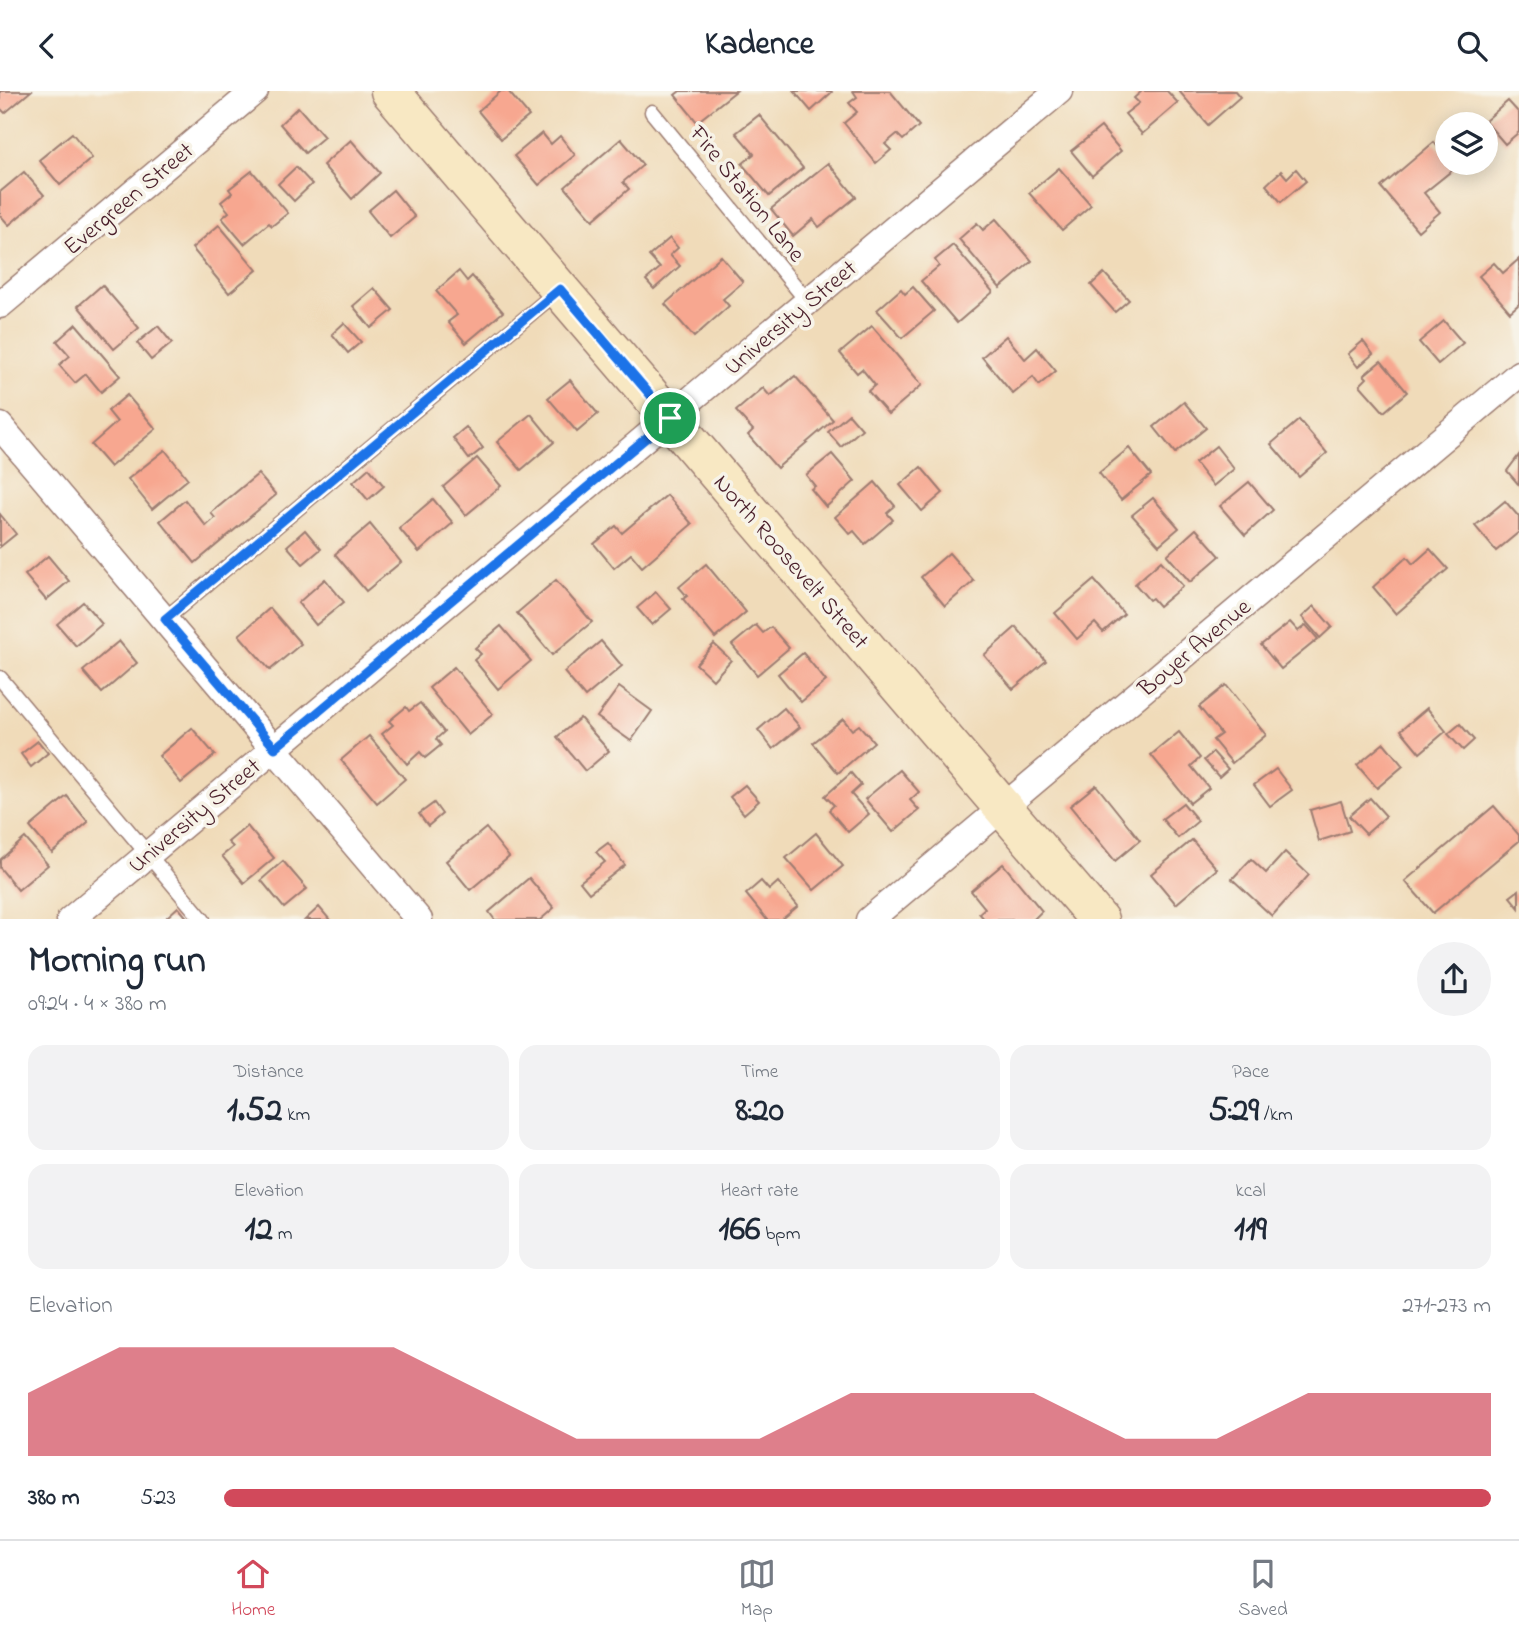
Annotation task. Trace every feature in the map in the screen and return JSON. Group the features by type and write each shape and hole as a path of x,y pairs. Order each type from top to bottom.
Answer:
{"main road":[{"name":"North Roosevelt Street","path":"390,91 1098,919"}],"street":[{"name":"Evergreen Street","path":"0,305 255,91"},
{"name":"University Street","path":"70,919 1059,91"},
{"name":"Boyer Avenue","path":"869,919 1519,374"},
{"path":"0,426 419,919"}],"lane":[{"name":"Fire Station Lane","path":"652,112 808,302"},
{"path":"165,619 560,289"},
{"path":"0,678 203,919"}],"building":[{"path":"0,91 31,91 5,113 0,108"},
{"path":"501,91 508,91 529,116 501,139 478,111"},
{"path":"680,91 736,91 697,122 675,95"},
{"path":"794,91 831,91 832,92 811,111"},
{"path":"853,91 890,91 919,126 903,140 897,134 885,144 891,150 876,163 844,123 857,112 849,103 857,97"},
{"path":"1142,91 1167,91 1178,103 1142,134 1125,114 1139,103 1134,98"},
{"path":"1179,91 1235,91 1240,97 1208,125"},
{"path":"1508,101 1519,113 1519,132 1505,144 1498,136 1498,112 1495,112"},
{"path":"298,107 324,137 305,153 280,124"},
{"path":"759,115 803,168 769,196 742,164 754,154 736,133"},
{"path":"1101,127 1121,151 1092,176 1071,151"},
{"path":"72,133 92,158 60,185 39,160"},
{"path":"542,133 551,144 560,136 575,155 539,185 514,156"},
{"path":"621,139 643,165 623,182 629,189 593,220 565,187"},
{"path":"351,140 380,173 352,199 323,165"},
{"path":"1434,142 1435,175 1446,175 1424,193 1440,212 1418,231 1381,187"},
{"path":"828,163 856,197 819,227 813,219 793,236 771,209"},
{"path":"296,167 312,184 294,201 278,184"},
{"path":"1059,168 1091,205 1062,230 1029,193"},
{"path":"1296,169 1306,181 1281,202 1266,185 1281,171 1287,178"},
{"path":"252,171 288,213 272,226 269,223 244,244 222,218 229,212 221,202 232,193 229,189"},
{"path":"24,172 44,195 9,225 0,215 0,192"},
{"path":"393,190 415,217 390,238 368,211"},
{"path":"996,219 1032,261 1000,288 959,239 977,223 983,230"},
{"path":"219,225 257,270 229,293 192,248"},
{"path":"670,238 678,248 670,255 680,266 654,289 646,280 660,268 649,256"},
{"path":"953,245 993,292 957,323 921,281 939,266 935,260"},
{"path":"721,256 743,282 723,299 729,306 694,337 665,304"},
{"path":"1519,259 1519,304 1510,312 1479,276 1494,263 1503,273"},
{"path":"459,271 467,281 472,276 503,312 466,343 448,322 457,315 436,291"},
{"path":"1104,273 1129,300 1115,312 1091,285"},
{"path":"102,285 139,328 114,349 78,306"},
{"path":"913,287 934,311 902,338 877,310 901,289 905,294"},
{"path":"374,288 393,310 371,328 353,306"},
{"path":"1444,321 1463,343 1438,364 1419,342"},
{"path":"344,323 361,342 348,353 332,334"},
{"path":"76,324 120,376 101,392 86,374 75,383 59,365 70,356 57,341"},
{"path":"158,326 172,343 151,360 137,343"},
{"path":"872,326 922,385 888,414 868,391 875,385 862,369 857,373 840,353"},
{"path":"1006,336 1025,359 1037,348 1056,371 1039,385 1033,377 1013,394 982,357"},
{"path":"1363,341 1373,354 1358,367 1348,354"},
{"path":"1381,361 1407,392 1384,412 1360,385 1367,378 1364,375"},
{"path":"795,376 833,420 777,468 748,435 753,430 736,411 763,388 770,396"},
{"path":"570,380 598,414 577,432 548,398"},
{"path":"127,395 156,429 110,467 91,445 117,422 108,411"},
{"path":"1184,402 1206,428 1175,453 1154,427"},
{"path":"531,414 554,442 521,470 497,442"},
{"path":"849,414 862,429 841,447 828,432"},
{"path":"1299,420 1327,453 1299,477 1271,444"},
{"path":"466,427 483,448 469,459 453,438"},
{"path":"1216,446 1234,469 1213,486 1195,463"},
{"path":"1129,448 1151,475 1121,500 1099,473"},
{"path":"165,450 188,479 152,509 128,479"},
{"path":"832,454 855,481 826,507 811,489 815,486 806,475"},
{"path":"1519,455 1519,485 1507,471"},
{"path":"477,458 501,486 466,515 443,487"},
{"path":"921,467 943,493 922,511 900,485"},
{"path":"369,468 384,486 368,500 353,482"},
{"path":"258,474 276,495 195,563 160,521 185,500 206,526 215,518 211,513"},
{"path":"875,482 895,506 887,513 893,520 865,544 854,531 850,534 835,517"},
{"path":"1249,482 1273,510 1245,535 1220,506"},
{"path":"667,495 692,524 642,567 631,554 614,568 594,544 616,526 622,533"},
{"path":"1153,498 1179,528 1159,545 1132,515"},
{"path":"433,499 453,523 419,552 399,528"},
{"path":"1505,501 1519,517 1519,532 1496,551 1475,526"},
{"path":"0,514 16,534 0,547"},
{"path":"370,524 401,562 366,591 335,554"},
{"path":"1196,529 1220,556 1190,582 1167,555"},
{"path":"305,530 321,549 303,564 287,546"},
{"path":"1430,549 1448,569 1396,614 1373,587 1407,557 1413,564"},
{"path":"949,553 974,581 945,606 921,577"},
{"path":"48,556 69,581 46,600 25,575"},
{"path":"1161,561 1183,586 1159,606 1152,598 1149,600 1135,584"},
{"path":"706,564 746,612 715,638 683,599 687,596 679,587"},
{"path":"325,579 344,602 316,625 298,603"},
{"path":"556,580 592,622 552,655 517,613"},
{"path":"1094,580 1124,614 1103,632 1095,623 1077,639 1055,613"},
{"path":"656,592 671,609 652,625 637,608"},
{"path":"83,602 102,624 76,646 57,624"},
{"path":"1314,606 1332,627 1320,638 1302,617"},
{"path":"270,608 301,644 270,670 239,635"},
{"path":"1290,622 1298,631 1306,625 1318,639 1281,669 1261,645"},
{"path":"756,625 763,633 771,627 789,648 757,675 732,645"},
{"path":"501,626 531,661 498,689 474,660 481,654 475,648"},
{"path":"1016,627 1046,661 1013,689 984,655"},
{"path":"119,641 137,663 102,693 83,671"},
{"path":"601,641 622,666 585,697 564,672"},
{"path":"714,644 731,660 713,680 696,664"},
{"path":"803,653 826,681 801,702 778,674"},
{"path":"454,667 493,714 468,735 429,688"},
{"path":"1226,685 1266,735 1232,763 1213,740 1221,734 1199,707"},
{"path":"619,687 652,711 631,741 597,717"},
{"path":"420,703 444,732 436,739 441,745 425,758 420,752 407,764 382,734 393,725 389,721 406,707 409,711"},
{"path":"784,708 800,727 773,749 758,730"},
{"path":"1427,708 1446,731 1420,753 1401,730"},
{"path":"580,718 609,751 585,771 557,737"},
{"path":"843,719 852,730 859,725 874,742 838,773 813,743"},
{"path":"1460,724 1474,740 1463,750 1448,734"},
{"path":"192,728 215,755 181,783 159,756"},
{"path":"1179,732 1200,758 1191,766 1209,788 1190,803 1151,755"},
{"path":"369,736 405,779 377,803 341,760"},
{"path":"38,741 48,753 31,767 21,754"},
{"path":"1384,743 1403,766 1377,788 1357,765"},
{"path":"1213,752 1228,769 1219,777 1204,760"},
{"path":"1276,769 1292,790 1270,806 1254,785"},
{"path":"900,770 919,792 910,800 919,810 893,832 865,799"},
{"path":"851,773 861,785 851,794 869,814 848,832 829,810 834,805 825,796"},
{"path":"745,785 759,801 744,814 730,797"},
{"path":"1096,785 1140,840 1115,861 1070,806"},
{"path":"67,796 88,822 52,853 30,827"},
{"path":"1370,798 1386,816 1366,834 1349,816"},
{"path":"1341,801 1350,831 1319,841 1310,810"},
{"path":"434,803 442,814 428,826 419,814"},
{"path":"1183,803 1198,821 1178,838 1162,819"},
{"path":"1494,806 1519,835 1519,841 1433,913 1405,881"},
{"path":"247,826 274,858 244,883 222,856 233,847 228,842"},
{"path":"486,828 509,857 470,890 446,861"},
{"path":"816,833 843,866 814,890 786,858"},
{"path":"25,838 48,865 18,890 0,868 0,860"},
{"path":"1192,840 1217,869 1176,904 1151,874"},
{"path":"608,843 625,865 589,893 580,882 605,862 596,852"},
{"path":"1285,852 1309,875 1272,916 1232,879 1251,859 1266,873"},
{"path":"283,861 307,889 284,908 261,880"},
{"path":"1003,864 1042,911 1034,919 984,919 979,913 985,908 971,891"},
{"path":"529,878 554,908 541,919 494,919 489,912"},
{"path":"761,881 769,890 778,882 798,906 782,919 766,919 746,894"},
{"path":"1519,890 1519,908 1510,897"},
{"path":"178,907 188,919 168,919 167,917"},
{"path":"319,907 329,919 306,919"}],"route":[{"path":"560,289 670,418 275,748 165,619 560,289"}]}
